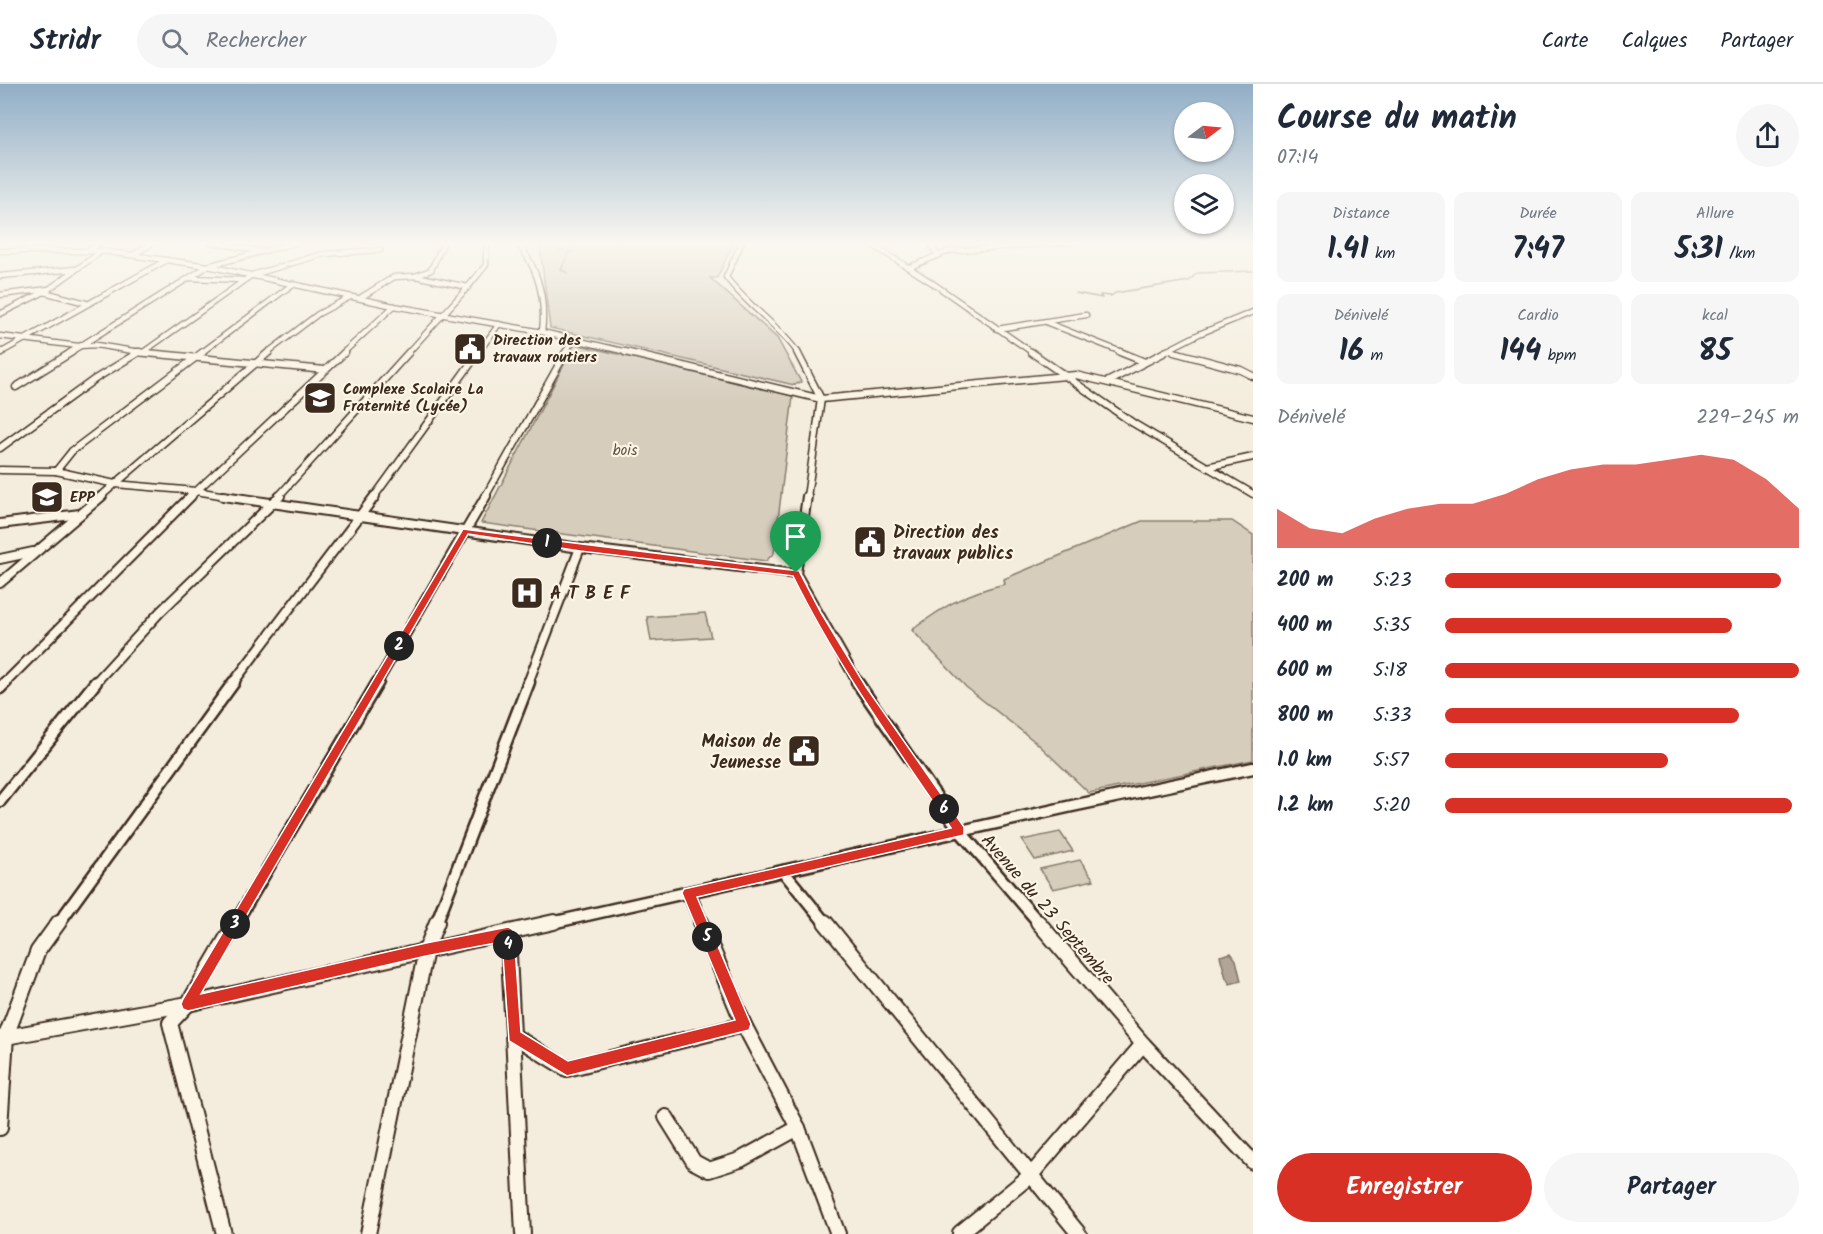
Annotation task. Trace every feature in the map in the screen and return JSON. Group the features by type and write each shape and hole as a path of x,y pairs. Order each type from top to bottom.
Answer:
{"street":[{"path":"0,314 38,296"},
{"path":"62,296 86,303"},
{"path":"0,353 100,296"},
{"path":"16,387 162,296"},
{"path":"0,448 95,379 140,352 222,296"},
{"path":"56,471 72,452 277,296"},
{"path":"344,296 542,332 821,399 1076,375 1253,418"},
{"path":"360,298 364,296"},
{"path":"0,801 102,674 160,612 272,504 461,296"},
{"path":"542,296 545,313 542,332"},
{"path":"0,470 56,471 115,484 196,491 580,548 796,573 821,399 804,362 786,336 740,296"},
{"path":"950,296 1165,444 1253,494"},
{"path":"0,582 290,334 318,314 350,297"},
{"path":"0,688 64,621 196,491 394,306"},
{"path":"1107,382 1199,334 1253,312"},
{"path":"997,329 1048,323 1086,315"},
{"path":"1048,323 1145,362"},
{"path":"0,1128 3,1037 38,951 222,697 360,516 499,324"},
{"path":"0,336 78,346 96,345 140,352 325,370"},
{"path":"224,1234 170,1023 188,1004 466,531 573,340"},
{"path":"1167,351 1241,370 1253,376"},
{"path":"1207,467 1253,457"},
{"path":"0,524 80,514"},
{"path":"368,1234 426,950 580,548"},
{"path":"0,559 36,552"},
{"name":"Avenue du 23 Septembre","path":"796,573 816,614 862,690 960,831 1143,1044 1253,1162"},
{"path":"3,1037 188,1004 960,831 1253,768"},
{"path":"783,871 1079,1234"},
{"path":"689,893 744,1024 798,1128 838,1234"},
{"path":"508,934 523,1234"},
{"path":"514,1036 567,1069 744,1024"},
{"path":"960,1233 1030,1175 1143,1044"},
{"path":"666,1117 694,1162 709,1170 740,1160 798,1128"}],"green space":[{"path":"546,296 730,296 777,338 801,382 794,385 550,328"},
{"name":"bois","path":"575,344 793,396 774,553 766,561 481,523"},
{"path":"1142,521 1232,521 1253,535 1253,760 1089,793 1038,744 966,687 912,630 945,607 966,596 1005,584 1004,579"},
{"path":"705,613 711,637 651,641 647,617"},
{"path":"1060,832 1073,851 1035,860 1022,840"},
{"path":"1080,860 1094,880 1053,889 1040,869"}],"shaded area":[{"path":"1231,953 1236,960 1241,981 1230,984 1220,956"}],"waterway":[{"path":"1090,296 1102,298 1100,296"},
{"path":"1107,296 1111,296"}],"place":[{"name":"Direction des travaux routiers","path":"470,349"},
{"name":"Complexe Scolaire La Fraternité (Lycée)","path":"320,398"},
{"name":"EPP","path":"47,497"},
{"name":"Direction des travaux publics","path":"870,542"},
{"name":"A T B E F","path":"527,593"},
{"name":"Maison de Jeunesse","path":"804,751"}],"route":[{"path":"466,531 580,548 796,573 816,614 862,690 960,831 689,893 744,1024 567,1069 514,1036 508,934 426,950 188,1004 466,531"}]}
